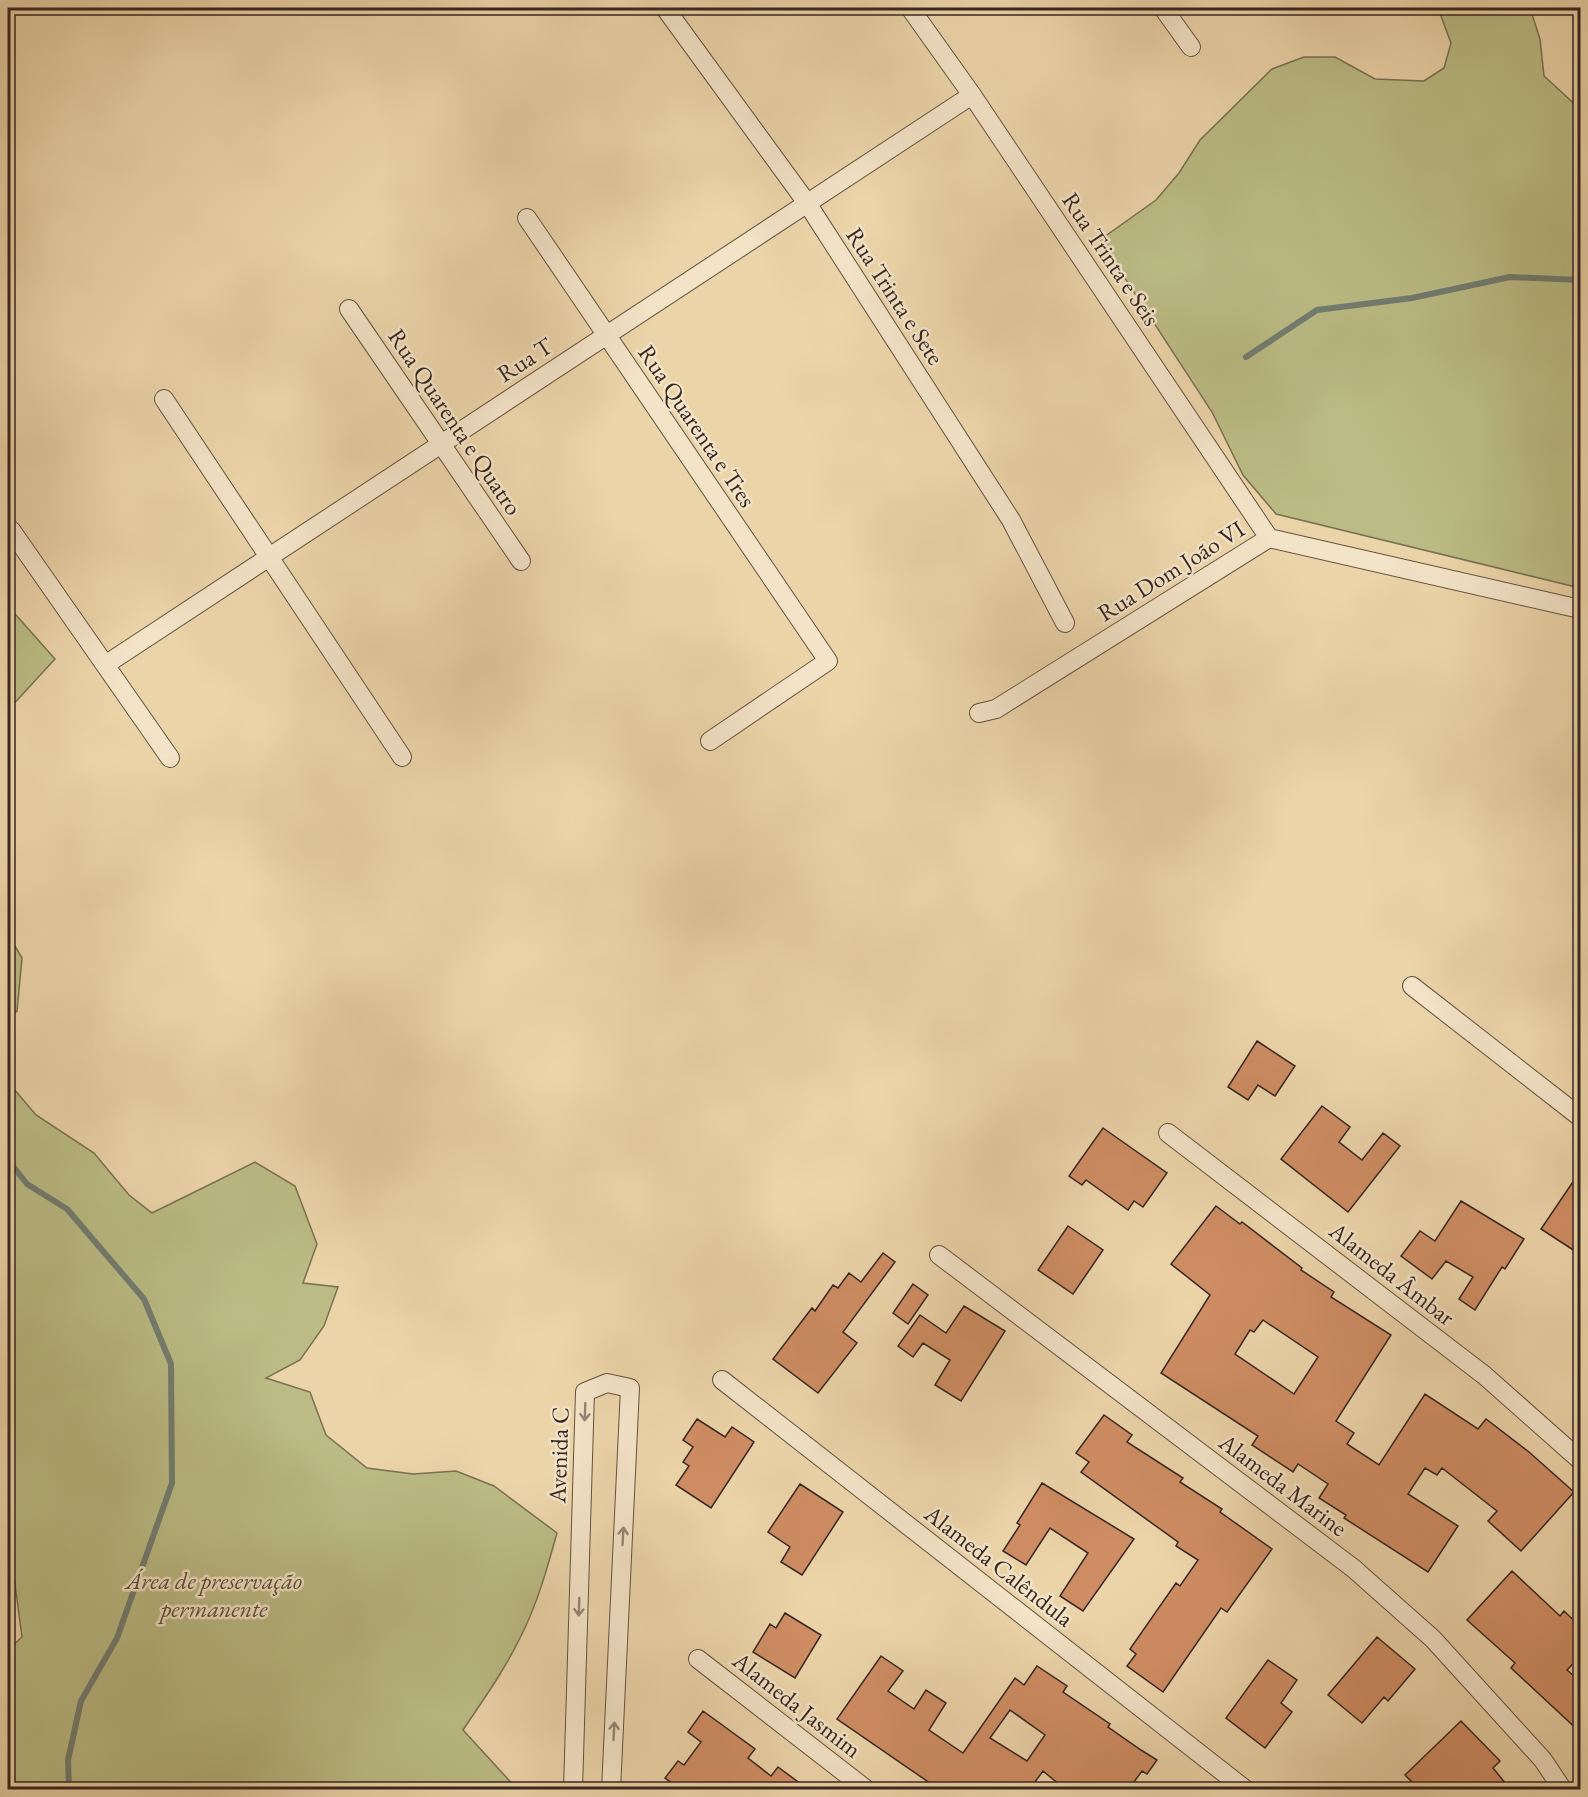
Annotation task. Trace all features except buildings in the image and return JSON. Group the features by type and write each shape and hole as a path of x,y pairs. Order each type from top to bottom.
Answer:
{"street":[{"name":"Rua Trinta e Sete","path":"665,8 807,203 1011,520 1065,623"},
{"name":"Rua Trinta e Seis","path":"910,8 972,95 1269,538"},
{"path":"1162,8 1191,47"},
{"name":"Rua T","path":"105,665 972,95"},
{"name":"Rua Quarenta e Tres","path":"527,218 828,661 710,741"},
{"name":"Rua Quarenta e Quatro","path":"349,309 521,561"},
{"path":"164,399 402,757"},
{"path":"10,530 170,758"},
{"name":"Rua Dom João VI","path":"979,713 996,709 1269,538 1581,609"},
{"path":"1412,986 1581,1117"},
{"name":"Alameda Âmbar","path":"1168,1133 1484,1375 1581,1460"},
{"name":"Alameda Marine","path":"939,1255 1353,1568 1433,1639 1543,1760 1563,1790"},
{"name":"Alameda Calêndula","path":"722,1380 1246,1790"},
{"name":"Avenida C","path":"573,1790 585,1392 607,1383 630,1388 611,1790"},
{"name":"Alameda Jasmim","path":"698,1659 867,1790"}],"green space":[{"path":"1438,8 1530,8 1540,39 1544,76 1580,109 1580,588 1276,514 1243,475 1212,412 1100,240 1156,200 1179,173 1200,140 1272,69 1304,57 1335,57 1375,79 1424,81 1444,68 1451,43"},
{"path":"8,606 55,659 8,710"},
{"path":"8,934 22,958 17,1011 8,1018"},
{"name":"Área de preservação permanente","path":"8,1082 36,1115 94,1153 129,1195 152,1213 255,1162 295,1186 317,1244 303,1283 338,1287 324,1326 300,1360 266,1378 310,1392 326,1435 367,1468 413,1474 456,1471 494,1486 557,1533 532,1613 500,1674 463,1730 517,1789 8,1789 8,1650 22,1637 14,1577 8,1579"}],"waterway":[{"path":"1246,357 1317,310 1412,298 1510,277 1580,280"},
{"path":"8,1160 27,1184 67,1209 144,1299 171,1364 172,1483 117,1638 81,1701 68,1760 69,1790"}]}
